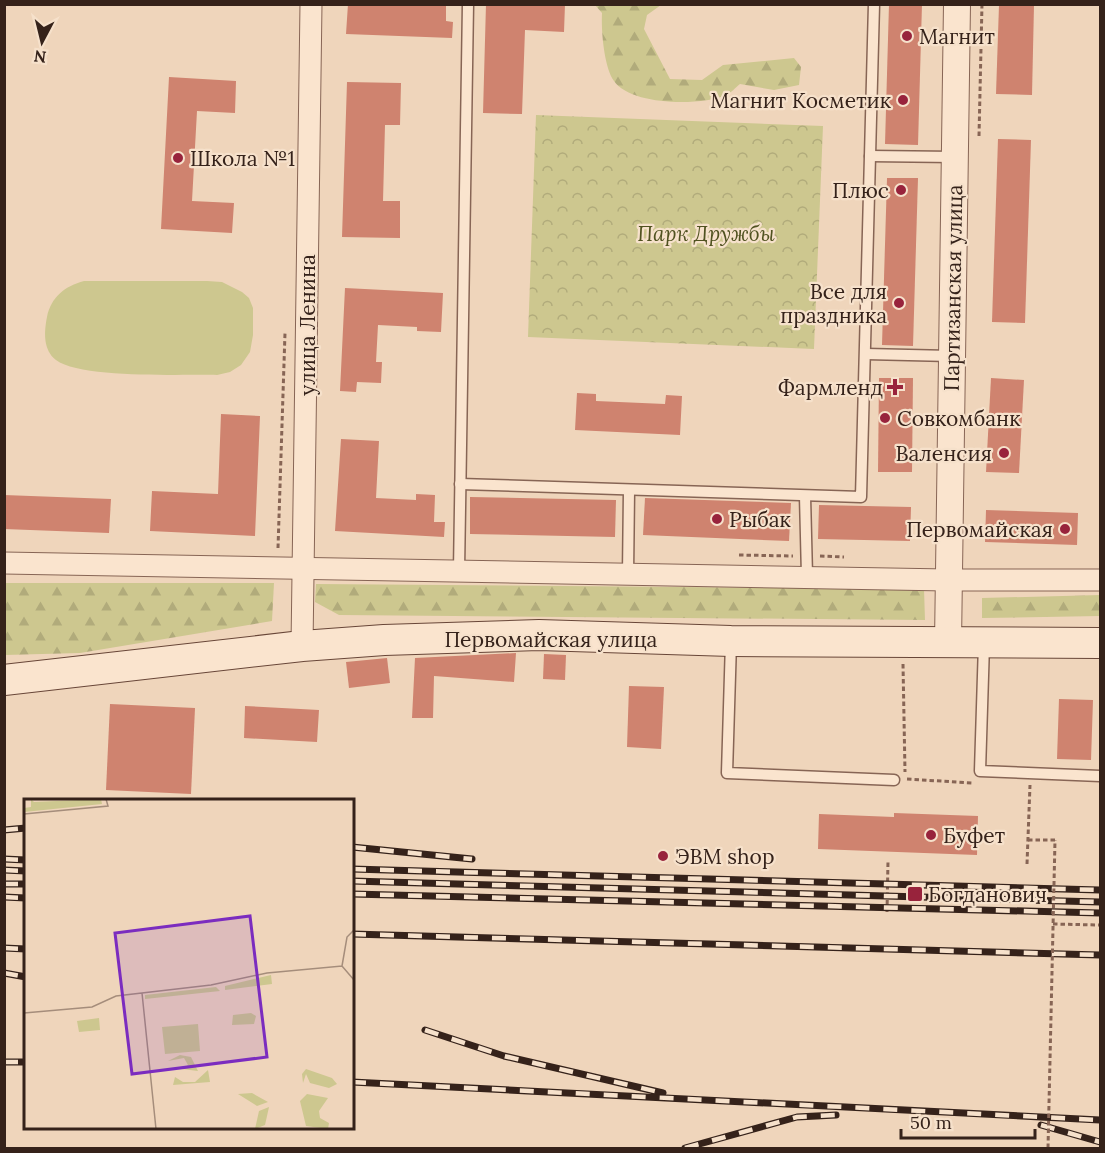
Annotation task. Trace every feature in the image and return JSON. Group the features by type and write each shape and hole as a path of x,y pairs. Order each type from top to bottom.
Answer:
{"main road":[{"name":"Первомайская улица","path":"4,680 302,646 384,640 539,636 731,641 1101,643"}],"street":[{"name":"улица Ленина","path":"302,646 311,4"},
{"name":"Партизанская улица","path":"948,643 947,580 957,4"},
{"path":"4,563 947,580 1101,580"}],"lane":[{"path":"459,571 468,4"},
{"path":"460,484 861,497 874,4"},
{"path":"870,156 955,157"},
{"path":"866,354 951,356"},
{"path":"628,574 629,491"},
{"path":"805,496 807,576"},
{"path":"731,641 727,773 894,780"},
{"path":"984,643 980,771 1101,776"}],"path":[{"path":"903,643 905,779 973,783"},
{"path":"1018,785 1030,785 1027,864"},
{"path":"1028,840 1055,840 1048,1149"},
{"path":"887,912 888,861"},
{"path":"1053,924 1101,926"}],"green space":[{"path":"595,5 661,5 647,15 644,29 670,79 702,80 723,65 794,58 801,67 799,85 774,90 740,84 728,94 701,101 667,101 635,95 623,89 611,75 604,48 602,13"},
{"name":"Парк Дружбы","path":"536,115 823,126 814,349 528,337"},
{"path":"84,281 222,282 242,292 249,298 253,308 253,335 250,352 241,365 230,372 217,375 109,373 69,366 56,360 49,351 45,335 47,317 55,298 60,293"},
{"path":"5,583 274,583 272,621 80,653 5,655"},
{"path":"316,584 924,589 925,620 339,615 315,602"},
{"path":"1100,595 1100,616 982,618 982,598"}],"building":[{"path":"348,4 446,4 446,21 453,22 452,38 346,34"},
{"path":"486,4 565,4 564,32 525,30 522,114 483,113"},
{"path":"889,4 922,4 918,145 885,144"},
{"path":"999,5 1034,5 1032,95 996,94"},
{"path":"169,77 236,81 235,113 197,111 192,201 234,203 232,233 161,229"},
{"path":"347,82 401,83 400,125 385,125 383,201 400,201 400,238 342,237"},
{"path":"998,139 1031,140 1025,323 992,322"},
{"path":"887,178 918,178 913,346 882,345"},
{"path":"345,288 443,293 441,332 417,331 417,327 378,325 376,362 382,362 381,383 357,382 356,392 340,391"},
{"path":"879,378 913,378 912,472 878,472"},
{"path":"991,378 1024,380 1019,473 986,472"},
{"path":"577,393 596,394 596,401 665,404 666,395 682,396 680,435 575,430"},
{"path":"221,414 260,416 255,536 150,531 152,491 218,494"},
{"path":"341,439 379,441 376,498 416,500 416,494 435,495 434,522 445,522 444,537 335,531"},
{"path":"4,495 111,499 109,533 4,529"},
{"path":"470,497 616,500 615,537 470,534"},
{"name":"Рыбак","path":"645,498 791,503 789,541 643,535"},
{"path":"819,505 911,507 910,541 818,539"},
{"path":"986,510 1078,513 1077,545 985,542"},
{"path":"516,653 514,682 434,676 433,718 412,718 415,658"},
{"path":"544,654 566,655 565,680 543,679"},
{"path":"387,658 390,683 349,688 346,662"},
{"path":"629,686 664,687 661,749 627,747"},
{"path":"1059,699 1093,700 1091,760 1057,759"},
{"path":"110,704 195,708 191,794 106,790"},
{"path":"245,706 319,710 317,742 244,738"},
{"name":"Богданович","path":"894,813 978,816 977,855 818,849 819,814 894,817"}],"railway":[{"path":"4,830 24,828"},
{"path":"354,847 472,859"},
{"path":"4,859 24,860"},
{"path":"354,869 1100,890"},
{"path":"4,870 24,871"},
{"path":"354,881 1100,902"},
{"path":"4,884 24,884"},
{"path":"354,894 1100,913"},
{"path":"4,897 24,898"},
{"path":"354,934 1100,955"},
{"path":"4,948 24,949"},
{"path":"4,973 24,977"},
{"path":"425,1030 504,1056 663,1093"},
{"path":"4,1062 24,1062"},
{"path":"354,1082 1100,1120"},
{"path":"685,1148 797,1117 836,1115"},
{"path":"1041,1125 1100,1142"}],"place":[{"name":"Магнит","path":"907,36"},
{"name":"Магнит Косметик","path":"903,100"},
{"name":"Школа №1","path":"178,158"},
{"name":"Плюс","path":"901,190"},
{"name":"Все для праздника","path":"899,303"},
{"name":"Фармленд","path":"895,387"},
{"name":"Совкомбанк","path":"885,418"},
{"name":"Валенсия","path":"1004,453"},
{"name":"Рыбак","path":"717,519"},
{"name":"Первомайская","path":"1065,529"},
{"name":"Буфет","path":"931,835"},
{"name":"ЭВМ shop","path":"663,856"},
{"name":"Богданович","path":"915,894"}]}
